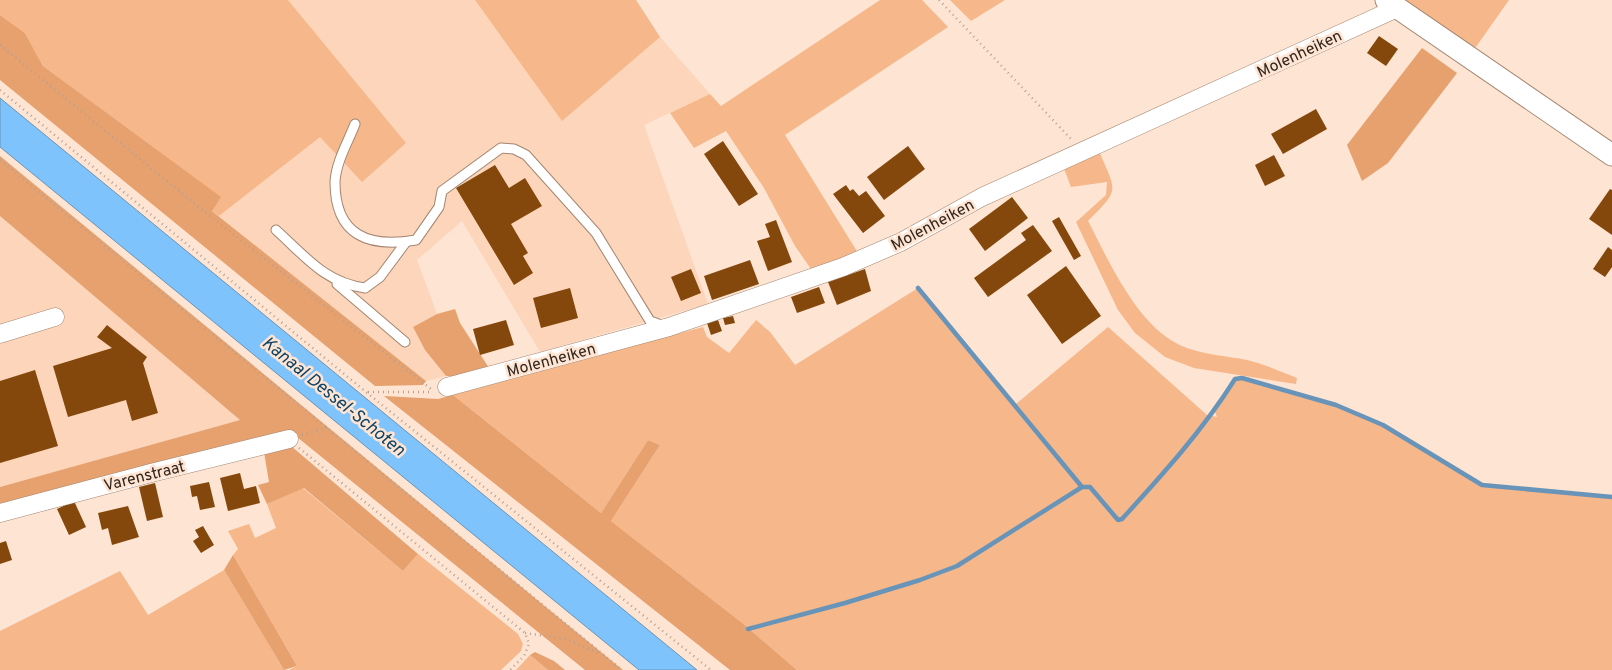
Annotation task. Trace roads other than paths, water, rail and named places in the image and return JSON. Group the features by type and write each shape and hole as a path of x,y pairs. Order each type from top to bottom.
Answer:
{"street":[{"name":"Molenheiken","path":"447,387 669,327 843,267 872,255 982,197 1391,4 1612,155"},
{"path":"0,334 55,317"},
{"name":"Varenstraat","path":"0,514 151,473 289,440"}],"lane":[{"path":"355,124 339,163 335,182 343,217 354,232 368,241 396,244 416,240 439,207 442,190 501,148 514,149 526,155 596,233 650,321 669,327"},
{"path":"276,230 405,342"},
{"path":"331,279 348,286 365,288 380,277 406,242"}],"water":[{"name":"Kanaal Dessel-Schoten","path":"0,98 697,670 639,670 0,147"}],"waterway":[{"path":"918,288 1082,487"},
{"path":"748,629 845,603 920,580 957,566 1082,487 1090,487 1118,520 1122,519 1196,434 1235,379 1242,378 1336,405 1383,425 1482,485 1612,497"}]}
